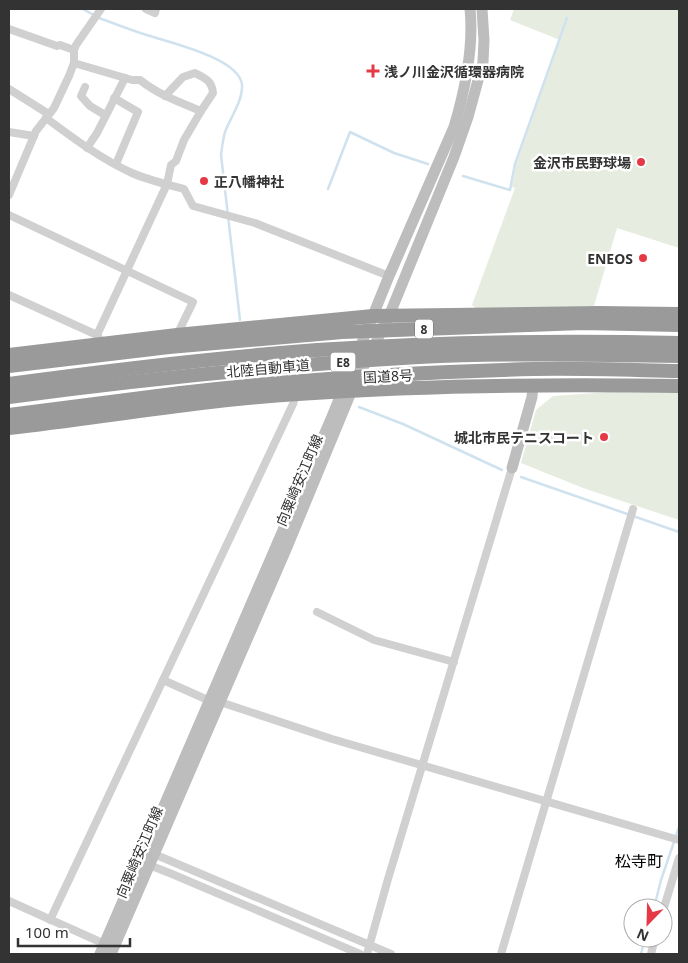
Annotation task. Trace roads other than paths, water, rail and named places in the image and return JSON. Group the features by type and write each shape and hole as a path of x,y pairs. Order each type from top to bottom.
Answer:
{"highway":[{"path":"9,355 100,339 177,335 374,316 679,314"},
{"name":"8","path":"9,366 169,347 342,332 583,323 679,325"},
{"name":"北陸自動車道","path":"9,382 316,350 419,345 584,341 679,342"},
{"name":"北陸自動車道","path":"9,398 121,382 401,358 521,355 679,356"},
{"name":"国道8号","path":"9,415 236,387 369,377 526,369 679,371"},
{"path":"9,428 143,409 296,394 384,388 533,385 679,386"}],"main road":[{"name":"向粟崎安江町線","path":"107,950 149,858 347,391 389,276 454,127 464,88 468,59 470,9"},
{"name":"向粟崎安江町線","path":"347,391 389,316 451,166 468,117 483,62 482,9"},
{"path":"512,468 532,397 533,385"}],"street":[{"path":"146,9 155,13 156,9"},
{"path":"9,195 34,136 54,108 74,63 76,44 99,13"},
{"path":"9,29 74,50"},
{"path":"74,63 132,80 140,80 165,96 201,110"},
{"path":"9,295 100,339 127,270 167,184 171,165 176,161 184,140 201,110 214,93 207,78 196,73 183,77 165,96"},
{"path":"87,148 97,133 125,78"},
{"path":"85,87 81,96 90,106 105,114"},
{"path":"9,89 47,113 46,118"},
{"path":"114,98 138,112 116,164"},
{"path":"46,118 87,148 132,173 184,189 193,206 255,223 389,276"},
{"path":"9,132 34,136"},
{"path":"9,215 193,302 177,335"},
{"path":"50,920 293,404 296,394"},
{"path":"368,954 385,889 512,468"},
{"path":"501,954 632,513"},
{"path":"317,612 374,640 454,662"},
{"path":"163,680 215,702 332,739 676,839"},
{"path":"149,858 391,954"},
{"path":"149,858 360,954"},
{"path":"667,898 679,858"},
{"path":"9,901 107,950"}],"waterway":[{"path":"83,9 99,18 137,32 203,53 230,67 238,76 242,85 242,91 225,132 221,155 240,320"},
{"path":"463,176 510,190 515,164 567,18"},
{"path":"328,189 350,132 394,153 428,164"},
{"path":"359,407 403,424 502,470"},
{"path":"521,477 679,532"},
{"path":"656,898 679,827"},
{"path":"641,954 642,948"}],"place":[{"name":"浅ノ川金沢循環器病院","path":"373,71"},
{"name":"金沢市民野球場","path":"641,162"},
{"name":"正八幡神社","path":"204,181"},
{"name":"ENEOS","path":"643,258"},
{"name":"城北市民テニスコート","path":"604,437"}],"district":[{"name":"松寺町","path":"639,861"}]}
